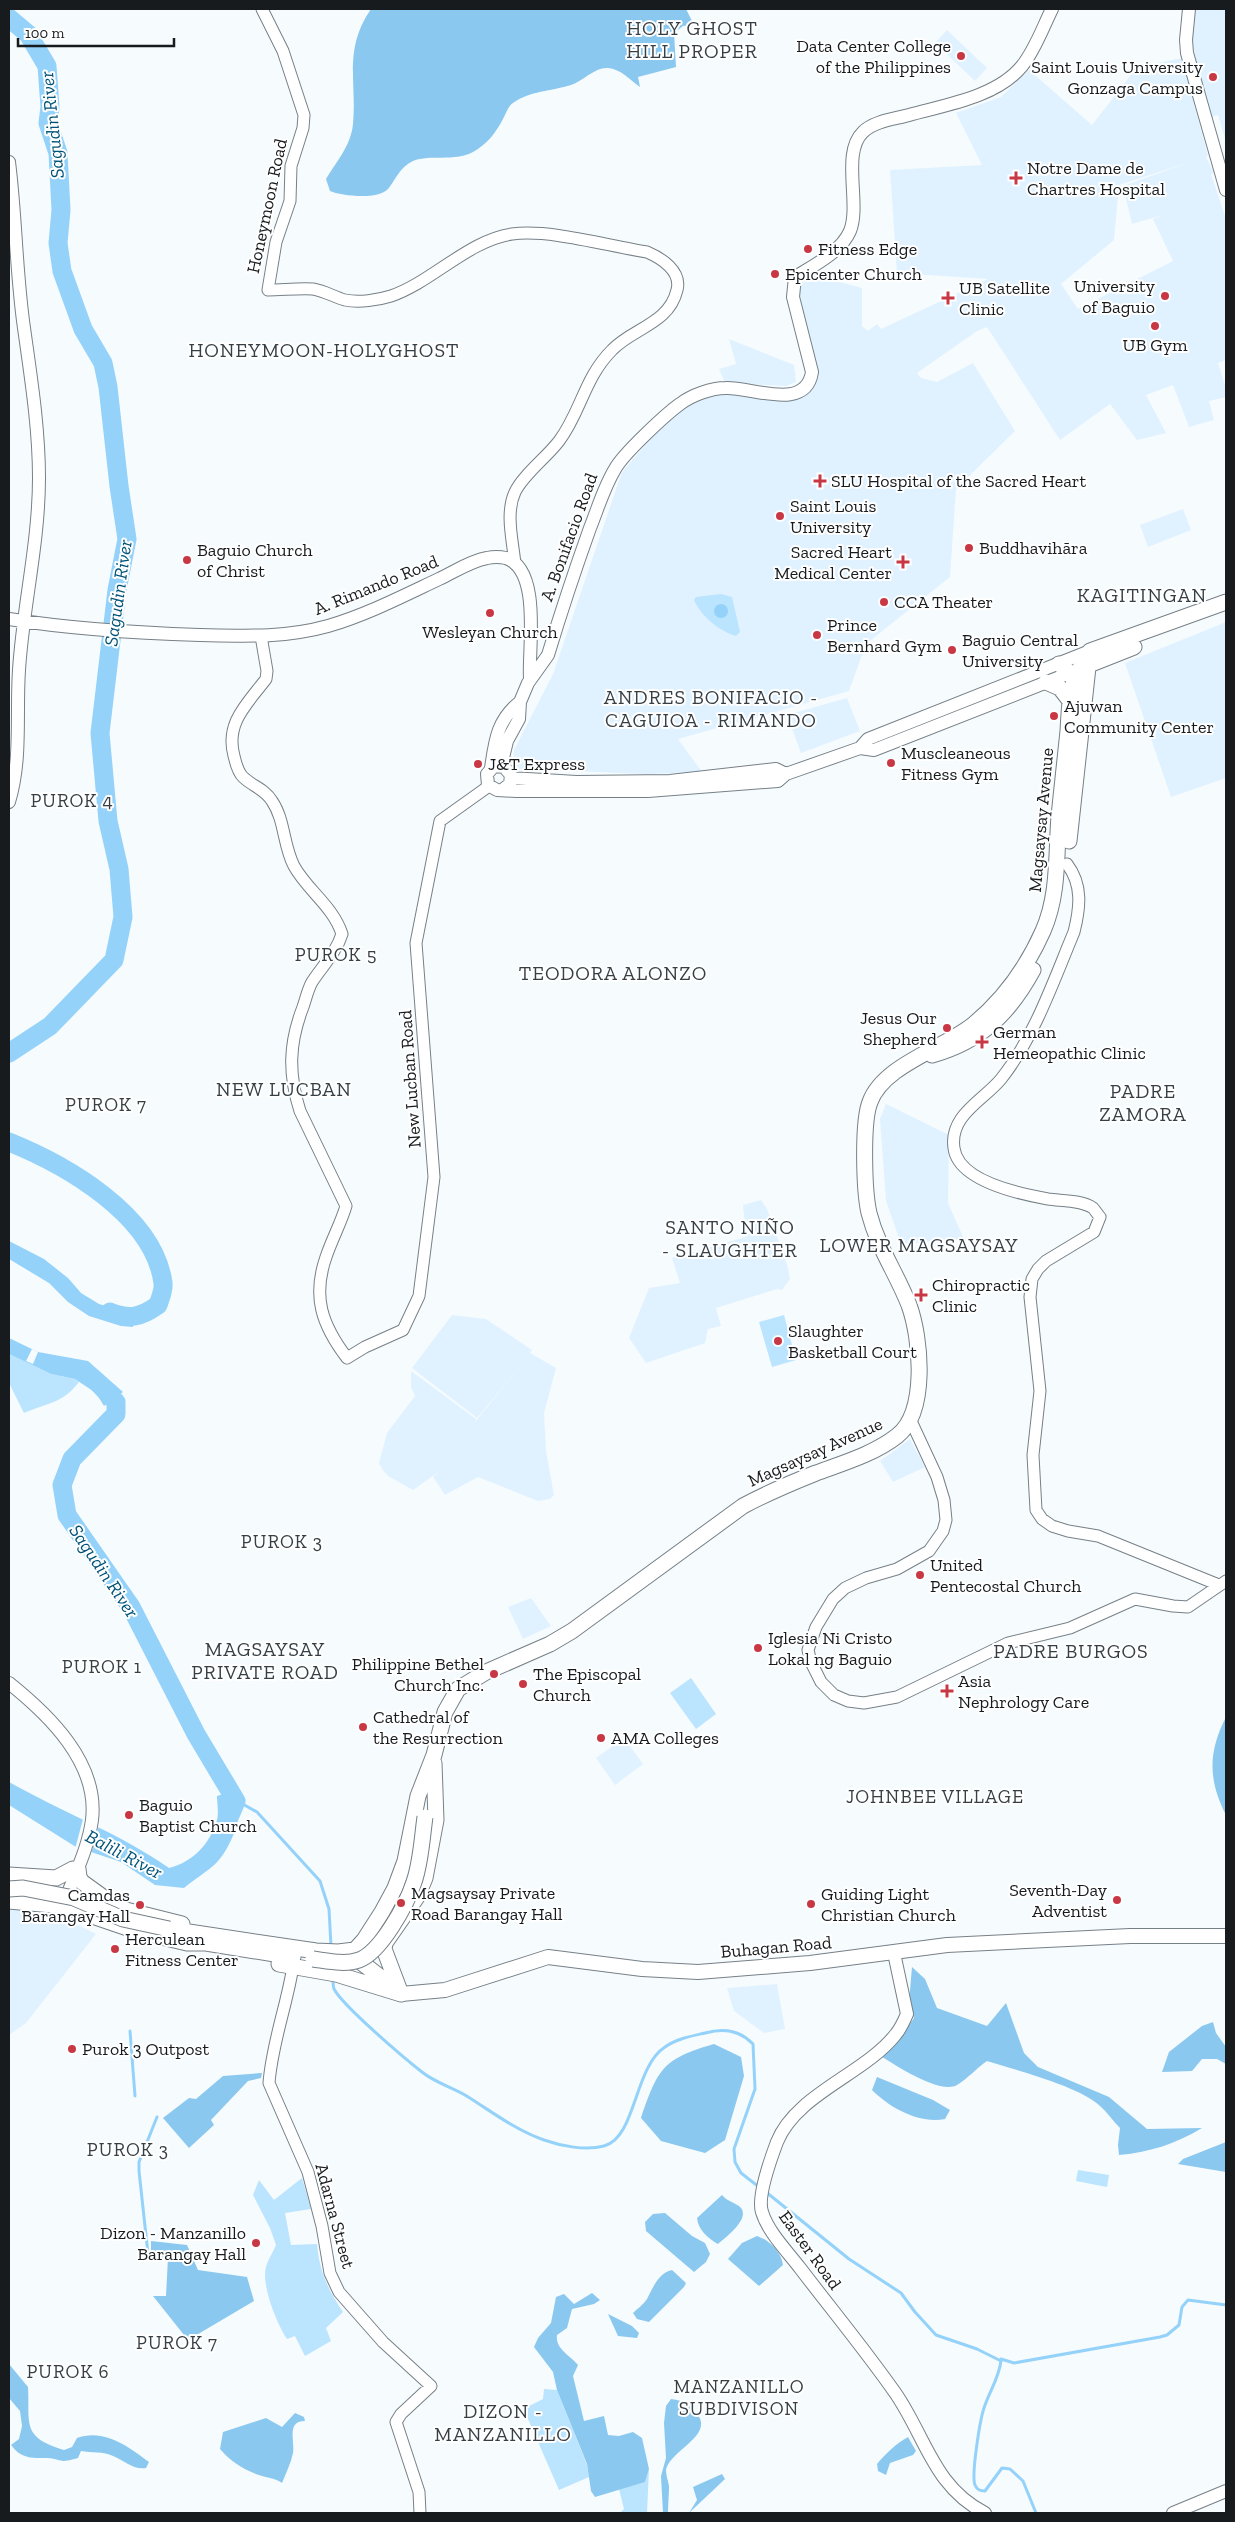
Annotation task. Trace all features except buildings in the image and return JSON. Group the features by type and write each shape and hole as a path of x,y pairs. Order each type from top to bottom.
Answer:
{"highway":[{"path":"1077,667 1226,602"},
{"path":"1077,667 1226,612"},
{"name":"Magsaysay Avenue","path":"9,1889 30,1889 74,1898 123,1919 169,1929 210,1944 271,1955 339,1962 356,1961 366,1957 379,1945 404,1904 415,1881 434,1754 444,1712 458,1689 486,1672 550,1644 572,1631 743,1506 768,1492 873,1450 899,1434 911,1421 919,1379 914,1322 896,1276 880,1247 868,1209 866,1137 869,1102 877,1087 890,1074 917,1060 972,1026 1018,987 1052,937 1057,921 1067,864 1077,700 1077,667"},
{"name":"Magsaysay Avenue","path":"1018,987 1044,930 1052,903 1058,862 1059,817 1077,700 1077,667"},
{"path":"1046,682 1060,688 1077,700"},
{"name":"Magsaysay Avenue","path":"9,1901 43,1902 63,1906 136,1931 190,1937 239,1938 312,1950 343,1952 355,1950 364,1940 395,1888 404,1861 418,1796 434,1754"},
{"name":"Magsaysay Avenue","path":"401,1994 384,1949 385,1943 417,1896 425,1878 436,1820 434,1754"},
{"path":"9,1875 56,1878 78,1864 79,1877 91,1889 118,1908 183,1924 210,1927 239,1938"},
{"path":"43,1902 53,1896 56,1878"},
{"path":"84,1914 76,1898 81,1889 91,1889"},
{"name":"Buhagan Road","path":"190,1937 206,1954 313,1969 401,1994"},
{"path":"364,1940 383,1990"},
{"path":"312,1950 316,1962 313,1969"},
{"path":"343,1952 376,1973 401,1994"}],"main road":[{"name":"A. Bonifacio Road","path":"496,767 497,736 507,712 520,702 530,678 540,668 548,655 577,562 601,500 622,459 680,404 700,394 726,388 788,395 797,393 809,384 812,372 793,297 795,276 836,249 850,231 853,219 854,151 861,134 876,124 974,96 1006,79 1022,67 1052,9"},
{"path":"1189,9 1186,40 1188,53 1226,190"},
{"path":"9,162 17,229 24,327 35,408 39,470 36,543 19,671 17,764 9,802"},
{"name":"A. Rimando Road","path":"9,619 106,631 261,636 287,634 329,625 376,608 486,558 506,558 515,564"},
{"path":"515,564 524,579 530,606 530,678"},
{"path":"502,790 508,787 511,778 508,769 496,767 486,776 489,786 495,790 577,793 677,790 778,781 786,774 860,748 874,750 1046,682 1077,667"},
{"path":"860,748 868,739 1077,667"},
{"path":"511,778 576,782 670,781 776,769 786,774"},
{"path":"9,1683 40,1711 72,1748 93,1797 92,1821 72,1885 69,1888 63,1906"},
{"name":"Buhagan Road","path":"401,1994 445,1990 548,1957 642,1969 698,1972 810,1964 947,1945 1130,1936 1226,1936"},
{"name":"Easter Road","path":"894,1953 907,2014 896,2034 871,2057 802,2109 786,2125 777,2142 767,2172 762,2193 761,2210 766,2222 896,2394 938,2472 958,2495 985,2513"},
{"path":"1173,2513 1226,2491"}],"street":[{"name":"Honeymoon Road","path":"262,9 287,64 302,107 303,128 290,166 290,200 276,242 268,290 310,289 354,300 388,296 418,285 458,256 511,234 541,234 647,252 662,259 676,277 678,289 665,314 626,338 604,358 583,391 573,418 560,440 515,492 511,505 515,564"},
{"name":"New Lucban Road","path":"261,636 267,670 266,679 234,722 232,743 237,768 243,777 271,798 276,807 294,867 325,904 339,924 342,934 333,956 322,967 311,984 294,1028 291,1055 296,1098 300,1111 324,1165 343,1197 346,1206 325,1258 319,1293 329,1333 347,1358 365,1347 402,1330 419,1296 434,1177 416,942 440,821 489,786"},
{"path":"1067,864 1076,875 1079,891 1079,913 1074,932 1024,1047 1000,1081 972,1105 956,1128 953,1142 955,1158 969,1172 990,1184 1047,1198 1078,1203 1093,1208 1100,1217 1094,1232 1046,1261 1032,1279 1030,1297 1040,1391 1033,1455 1036,1510 1042,1519 1068,1531 1098,1536 1223,1583"},
{"path":"911,1421 937,1477 944,1500 945,1526 937,1542 929,1551 896,1570 866,1578 845,1588 833,1599 816,1627 808,1650 811,1662 821,1682 834,1695 848,1701 864,1703 897,1697 1008,1643 1070,1628 1135,1598 1172,1606 1188,1607 1223,1583"},
{"name":"Adarna Street","path":"293,1966 287,2003 270,2068 268,2083 308,2172 317,2204 330,2273 339,2292 383,2342 431,2386 401,2414 396,2422 419,2492 420,2513"}],"shaded area":[{"path":"371,9 686,9 694,25 683,26 674,33 676,67 638,77 640,87 617,70 603,68 571,85 526,96 511,104 494,134 487,142 473,152 458,157 427,158 413,161 401,170 388,189 376,195 343,194 330,191 326,179 343,153 352,132 354,52 362,24"},
{"name":"Saint Louis University Gonzaga Campus","path":"1192,9 1226,9 1226,142 1218,115 1212,117 1188,42"},
{"name":"Data Center College of the Philippines","path":"947,30 987,68 975,81 935,43"},
{"path":"1182,58 1208,156 1206,157 1214,173 1211,174 1226,219 1226,360 1218,363 1226,388 1226,397 1209,401 1214,420 1189,427 1173,385 1146,395 1166,433 1137,440 1110,404 1060,440 987,327 977,331 917,373 921,378 937,382 973,363 1015,431 956,489 950,577 866,644 849,691 678,739 702,772 648,774 517,769 513,761 514,750 553,674 622,472 680,405 706,394 811,388 795,285 807,273 862,288 862,326 868,331 877,324 881,329 988,279 897,273 890,170 982,165 956,113 1001,97 1029,70 1092,125 1137,67","holes":["1190,162 1123,186 1132,224 1163,215 1153,219 1173,261 1078,309 1061,284 1114,240 1119,185"]},
{"path":"729,339 794,365 796,382 786,386 725,383 719,369 736,364"},
{"path":"1183,509 1191,530 1148,547 1140,525"},
{"path":"721,594 732,597 740,632 736,636 723,631 711,622 701,612 694,600 696,597"},
{"path":"1226,622 1226,778 1171,797 1125,663"},
{"path":"847,698 860,731 801,753 787,715"},
{"path":"886,1104 949,1135 948,1203 964,1239 901,1244 886,1201 880,1119"},
{"path":"761,1200 767,1209 788,1268 790,1279 782,1290 777,1289 716,1308 721,1326 708,1329 705,1343 646,1363 629,1338 649,1288 680,1283 672,1258 746,1237 743,1205"},
{"path":"452,1315 486,1319 532,1350 530,1353 556,1368 544,1413 546,1451 554,1495 550,1499 538,1501 478,1477 445,1495 433,1477 440,1471 413,1490 388,1476 382,1469 379,1463 387,1433 415,1396 411,1387 411,1371 476,1419 475,1422 522,1364 477,1418 412,1368"},
{"name":"Slaughter Basketball Court","path":"784,1315 796,1360 772,1367 759,1322"},
{"path":"9,1354 51,1374 75,1379 79,1382 60,1399 24,1413 9,1383"},
{"path":"910,1439 925,1467 893,1482 880,1461"},
{"path":"531,1598 551,1626 523,1639 508,1607"},
{"path":"691,1678 716,1714 696,1729 670,1693"},
{"path":"1226,1717 1226,1815 1216,1790 1212,1766 1216,1742"},
{"path":"624,1738 643,1764 615,1785 596,1758"},
{"path":"9,1908 38,1911 66,1919 96,1934 26,2023 9,2035"},
{"path":"912,1967 925,1979 937,2008 987,2026 1006,2003 1024,2053 1038,2067 1109,2097 1147,2129 1202,2128 1182,2139 1162,2146 1142,2152 1119,2155 1120,2128 1099,2105 1077,2091 1062,2085 987,2061 961,2083 949,2087 928,2082 905,2071 878,2054 904,2032 914,2018 909,2002"},
{"path":"777,1984 785,2029 764,2033 734,2011 727,1988"},
{"path":"1213,2022 1216,2033 1226,2047 1226,2064 1217,2059 1202,2059 1192,2071 1162,2072 1169,2052 1202,2026"},
{"path":"714,2044 741,2057 744,2076 725,2140 705,2153 661,2141 641,2118 658,2077 664,2068 683,2055"},
{"path":"262,2073 261,2078 248,2081 211,2120 214,2125 189,2148 163,2118 189,2098 196,2099 223,2076"},
{"path":"877,2077 933,2100 950,2110 945,2119 935,2120 915,2117 906,2113 887,2103 872,2090"},
{"path":"1226,2142 1226,2172 1178,2164 1183,2159"},
{"path":"1078,2170 1109,2175 1107,2187 1076,2181"},
{"path":"302,2178 311,2209 285,2213 291,2245 317,2244 325,2280 343,2312 326,2328 331,2341 305,2356 295,2336 287,2339 271,2304 265,2275 267,2264 276,2245 270,2228 253,2195 259,2180 274,2200"},
{"path":"722,2195 739,2206 743,2216 732,2232 718,2244 702,2230 697,2218"},
{"path":"665,2213 692,2236 705,2243 710,2254 706,2262 694,2272 646,2231 645,2222 653,2214"},
{"path":"757,2236 766,2240 774,2247 780,2255 783,2265 759,2286 728,2259 742,2243"},
{"path":"151,2241 187,2245 198,2270 247,2277 254,2301 188,2340 153,2296 166,2296 168,2258 151,2258"},
{"path":"672,2270 686,2283 684,2287 649,2322 637,2319 633,2313 646,2301 663,2274"},
{"path":"592,2293 600,2300 594,2304 572,2309 567,2328 557,2335 558,2344 578,2365 573,2376 584,2421 604,2416 608,2435 619,2436 633,2432 642,2438 649,2469 645,2482 595,2497 591,2491 587,2464 557,2390 553,2372 534,2347 538,2338 551,2323 556,2297 564,2294 574,2304"},
{"path":"608,2314 632,2326 639,2333 637,2338 618,2336"},
{"path":"9,2364 28,2387 29,2420 34,2434 41,2440 64,2450 72,2447 77,2438 97,2435 106,2437 125,2445 149,2462 146,2468 133,2466 109,2454 81,2451 78,2458 64,2461 32,2458 15,2450 11,2445 19,2439 22,2426 20,2411 9,2398"},
{"path":"544,2389 557,2390 587,2465 589,2477 559,2490 525,2412 527,2407 543,2399"},
{"path":"671,2399 689,2405 701,2422 696,2436 675,2456 666,2470 669,2486 668,2513 663,2513 661,2476 666,2458 664,2423 666,2406"},
{"path":"295,2413 304,2417 305,2421 295,2424 293,2428 293,2453 282,2483 243,2468 220,2449 223,2432 266,2418 282,2427"},
{"path":"908,2437 916,2451 913,2455 890,2463 886,2475 878,2471 877,2464 880,2460"},
{"path":"649,2469 647,2513 620,2513 624,2509 619,2489 645,2482"},
{"path":"722,2474 725,2479 689,2513 697,2500 693,2487"}],"water":[{"path":"718,604 724,604 728,611 724,618 718,618 714,614 714,608"},
{"path":"9,1241 44,1259 68,1278 81,1293 99,1304 133,1314 133,1327 121,1326 89,1316 68,1302 49,1283 9,1259"},
{"path":"9,1338 38,1352 88,1361 123,1392 104,1406 96,1393 75,1379 51,1374 9,1354"},
{"name":"Balili River","path":"9,1782 110,1833 169,1868 193,1857 210,1837 217,1820 217,1796 235,1790 243,1794 235,1829 223,1854 210,1868 184,1888 155,1885 121,1862 76,1847 9,1805"}],"pier":[{"path":"32,1349 38,1352 33,1364 26,1361"},
{"path":"83,1819 99,1825 91,1854 75,1849"}],"waterway":[{"name":"Sagudin River","path":"9,18 28,34 47,66 50,107 48,123 58,153 61,210 58,243 62,271 83,329 103,363 108,387 127,539 117,590 100,733 108,821 119,869 123,917 114,960 50,1026 9,1053"},
{"name":"Sagudin River","path":"9,1142 56,1164 80,1179 104,1196 125,1215 143,1236 156,1258 163,1283 158,1305 141,1315 135,1316 124,1316 110,1312"},
{"name":"Sagudin River","path":"97,1382 116,1402 116,1414 72,1459 62,1485 67,1515 131,1607 196,1734 236,1801 231,1813"},
{"path":"239,1802 257,1812 320,1881 329,1909 331,1946"},
{"path":"333,1978 334,1989 349,2007 427,2076 465,2095 523,2131 566,2146 589,2148 604,2146 615,2140 623,2130 647,2070 655,2057 669,2044 712,2031 731,2031 737,2033 753,2044 755,2089 734,2149 735,2162 741,2173 759,2187"},
{"path":"130,2031 135,2096"},
{"path":"148,2254 139,2162 157,2117"},
{"path":"766,2192 849,2259 901,2293 936,2335 977,2349 1001,2361 982,2414 975,2459 975,2485 979,2490 985,2491 1002,2468 1010,2469 1023,2481 1036,2513"},
{"path":"1001,2359 1014,2363 1160,2337 1167,2335 1179,2325 1182,2307 1188,2300 1226,2305"}],"place":[{"name":"Data Center College of the Philippines","path":"961,56"},
{"name":"Saint Louis University Gonzaga Campus","path":"1213,77"},
{"name":"Notre Dame de Chartres Hospital","path":"1016,178"},
{"name":"Fitness Edge","path":"808,249"},
{"name":"Epicenter Church","path":"775,274"},
{"name":"University of Baguio","path":"1165,296"},
{"name":"UB Satellite Clinic","path":"948,298"},
{"name":"UB Gym","path":"1155,326"},
{"name":"SLU Hospital of the Sacred Heart","path":"820,481"},
{"name":"Saint Louis University","path":"780,516"},
{"name":"Buddhavihāra","path":"969,548"},
{"name":"Baguio Church of Christ","path":"187,560"},
{"name":"Sacred Heart Medical Center","path":"903,562"},
{"name":"CCA Theater","path":"884,602"},
{"name":"Wesleyan Church","path":"490,613"},
{"name":"Prince Bernhard Gym","path":"817,635"},
{"name":"Baguio Central University","path":"952,650"},
{"name":"Ajuwan Community Center","path":"1054,716"},
{"name":"Muscleaneous Fitness Gym","path":"891,763"},
{"name":"J&T Express","path":"478,764"},
{"name":"Jesus Our Shepherd","path":"947,1028"},
{"name":"German Hemeopathic Clinic","path":"982,1042"},
{"name":"Chiropractic Clinic","path":"921,1295"},
{"name":"Slaughter Basketball Court","path":"778,1341"},
{"name":"United Pentecostal Church","path":"920,1575"},
{"name":"Iglesia Ni Cristo Lokal ng Baguio","path":"758,1648"},
{"name":"Philippine Bethel Church Inc.","path":"494,1674"},
{"name":"The Episcopal Church","path":"523,1684"},
{"name":"Asia Nephrology Care","path":"947,1691"},
{"name":"Cathedral of the Resurrection","path":"363,1727"},
{"name":"AMA Colleges","path":"601,1738"},
{"name":"Baguio Baptist Church","path":"129,1815"},
{"name":"Seventh-Day Adventist","path":"1117,1900"},
{"name":"Magsaysay Private Road Barangay Hall","path":"401,1903"},
{"name":"Guiding Light Christian Church","path":"811,1904"},
{"name":"Camdas Barangay Hall","path":"140,1905"},
{"name":"Herculean Fitness Center","path":"115,1949"},
{"name":"Purok 3 Outpost","path":"72,2049"},
{"name":"Dizon - Manzanillo Barangay Hall","path":"256,2243"}],"district":[{"name":"HOLY GHOST HILL PROPER","path":"692,40"},
{"name":"HONEYMOON-HOLYGHOST","path":"324,350"},
{"name":"KAGITINGAN","path":"1142,595"},
{"name":"ANDRES BONIFACIO - CAGUIOA - RIMANDO","path":"711,708"},
{"name":"PUROK 4","path":"72,800"},
{"name":"PUROK 5","path":"336,954"},
{"name":"TEODORA ALONZO","path":"613,973"},
{"name":"NEW LUCBAN","path":"284,1089"},
{"name":"PADRE ZAMORA","path":"1143,1102"},
{"name":"PUROK 7","path":"106,1104"},
{"name":"SANTO NIÑO - SLAUGHTER","path":"730,1238"},
{"name":"LOWER MAGSAYSAY","path":"919,1245"},
{"name":"PUROK 3","path":"282,1541"},
{"name":"PADRE BURGOS","path":"1071,1651"},
{"name":"MAGSAYSAY PRIVATE ROAD","path":"265,1660"},
{"name":"PUROK 1","path":"102,1666"},
{"name":"JOHNBEE VILLAGE","path":"935,1796"},
{"name":"PUROK 3","path":"128,2149"},
{"name":"PUROK 7","path":"177,2342"},
{"name":"PUROK 6","path":"68,2371"},
{"name":"MANZANILLO SUBDIVISON","path":"739,2397"},
{"name":"DIZON - MANZANILLO","path":"503,2422"}]}
